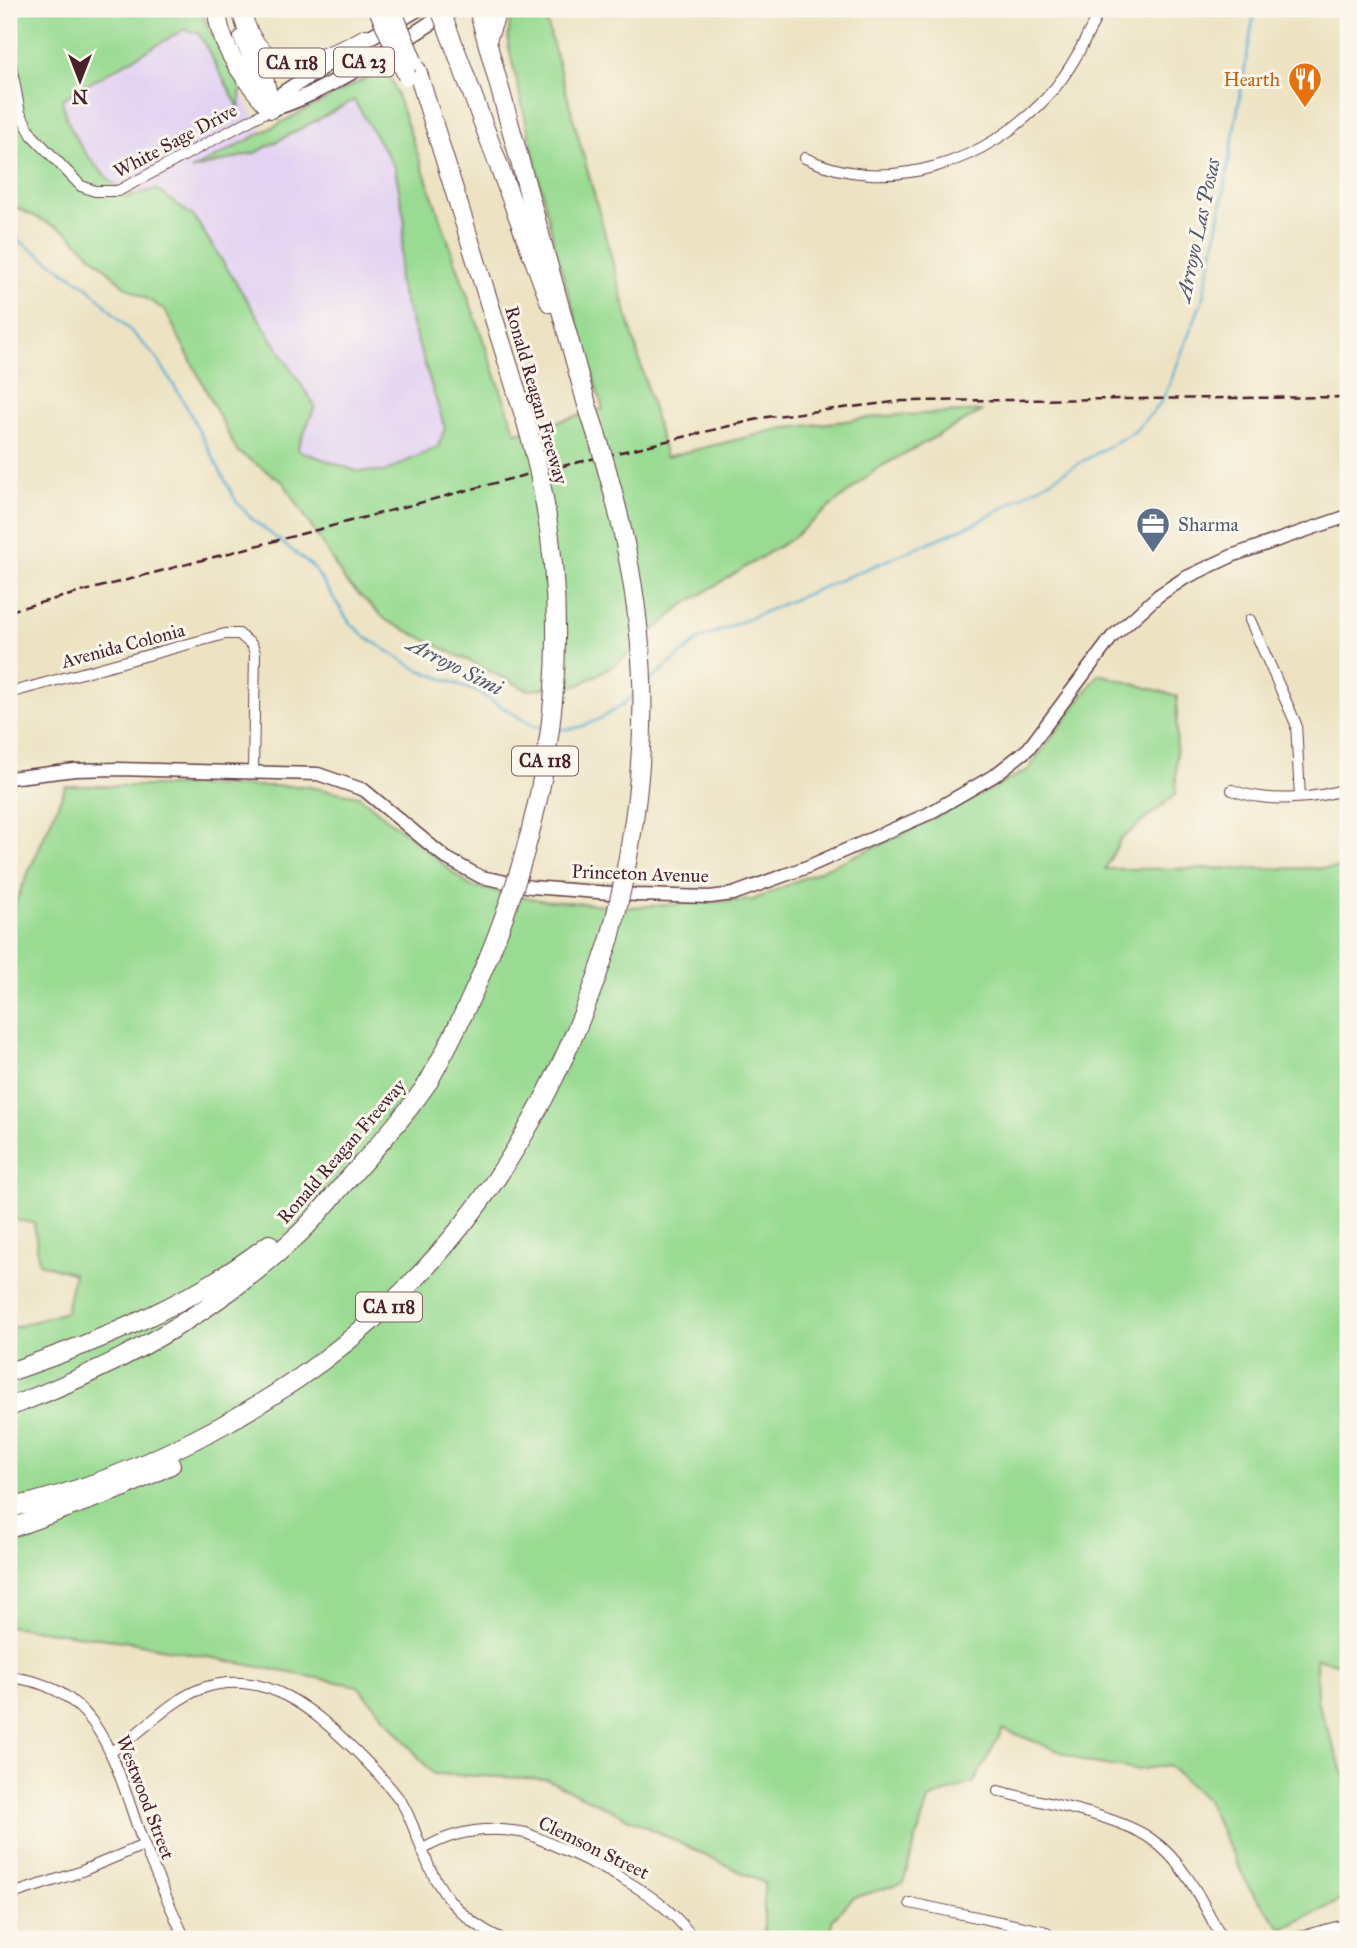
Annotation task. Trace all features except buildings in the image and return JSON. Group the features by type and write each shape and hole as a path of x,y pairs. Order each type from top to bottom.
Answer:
{"highway":[{"path":"217,9 223,39 251,87 271,109"},
{"path":"241,9 241,35 265,82 271,109"},
{"name":"CA 118","path":"241,9 244,23 259,48 277,59 298,65 331,58 366,38"},
{"name":"CA 118","path":"377,9 412,73"},
{"path":"392,9 412,73"},
{"path":"440,9 587,405"},
{"path":"478,9 487,40"},
{"path":"487,40 498,9"},
{"name":"CA 118","path":"9,1508 88,1486 154,1460 244,1413 314,1370 377,1320 411,1285 502,1173 575,1038 610,938 637,810 643,733 643,663 628,548 613,483 587,405 487,40"},
{"name":"Ronald Reagan Freeway","path":"9,1407 96,1371 166,1333 232,1290 299,1233 407,1115 429,1081 471,1001 522,872 543,775 555,668 556,613 551,536 538,465 526,422 447,170 412,73"},
{"path":"9,1372 105,1336 194,1294 233,1271 323,1206"},
{"path":"9,1529 125,1487 188,1456 276,1402 314,1370"}],"main road":[{"name":"CA 118","path":"366,38 418,9"},
{"name":"CA 23","path":"271,109 289,104 326,84 453,9"},
{"path":"271,109 283,93 366,38"}],"street":[{"path":"805,158 845,173 890,176 916,172 975,150 1011,128 1047,97 1079,51 1100,9"},
{"name":"White Sage Drive","path":"9,54 25,126 74,180 95,191 118,191 271,109"},
{"name":"Princeton Avenue","path":"9,778 75,769 318,774 350,782 376,798 446,858 481,877 501,883 636,895 710,897 733,894 807,867 928,814 995,775 1028,749 1112,638 1159,595 1185,578 1234,555 1348,516"},
{"path":"1250,620 1296,724 1300,797"},
{"name":"Avenida Colonia","path":"9,693 233,632 246,637 255,653 253,772"},
{"path":"1232,790 1250,797 1300,797 1348,788"},
{"name":"Westwood Street","path":"9,1677 38,1682 67,1698 92,1720 112,1751 144,1844 183,1939"},
{"path":"112,1751 180,1699 206,1687 234,1684 270,1688 303,1704 324,1721 401,1801 442,1893 456,1910 502,1939"},
{"path":"998,1791 1123,1825 1152,1840 1177,1864 1222,1939"},
{"name":"Clemson Street","path":"422,1850 436,1842 466,1832 506,1829 526,1833 650,1895 670,1910 693,1939"},
{"path":"9,1895 77,1873 144,1844"},
{"path":"910,1903 1043,1931 1056,1939"},
{"path":"1290,1939 1327,1927 1348,1924"},
{"path":"1327,1927 1329,1939"}],"shaded area":[{"path":"198,18 267,139 362,90 403,170 459,458 383,481 297,454 309,409 158,199 101,182 55,101"}],"green space":[{"path":"9,9 205,9 203,17 241,88 239,108 199,34 185,29 62,99 65,114 86,153 127,197 156,189 194,217 315,406 297,450 356,471 384,472 438,447 445,428 398,280 405,222 395,168 354,100 257,152 191,170 387,67 516,433 603,409 556,252 508,43 510,18 523,11 545,15 666,457 780,429 885,416 983,411 878,468 791,539 682,606 619,662 579,685 528,690 387,621 346,582 284,483 237,451 165,310 123,285 67,232 9,204"},
{"path":"1099,674 1177,696 1176,794 1120,840 1105,869 1348,868 1348,1666 1316,1658 1317,1701 1348,1785 1348,1897 1282,1929 1249,1888 1206,1800 1168,1765 1136,1770 1086,1762 1003,1729 974,1782 928,1800 903,1883 853,1898 832,1920 832,1939 764,1939 764,1883 546,1779 433,1774 358,1686 130,1642 9,1626 9,1329 66,1312 74,1274 39,1263 34,1223 9,1219 9,917 66,786 303,786 359,796 470,886 540,900 631,907 753,900 891,840 1028,770"}],"waterway":[{"name":"Arroyo Las Posas","path":"649,681 700,639 980,521 1135,431 1159,405 1202,301 1215,242 1255,9"},
{"name":"Arroyo Simi","path":"9,234 88,287 157,358 184,402 236,501 252,519 313,567 350,623 367,638 417,669 478,692 533,726 542,727"},
{"name":"Arroyo Simi","path":"556,729 588,724 634,695"}],"railway":[{"path":"9,611 529,474 767,417 902,401 1348,397"}],"place":[{"name":"Hearth","path":"1305,109"},
{"name":"Sharma","path":"1153,554"}]}
